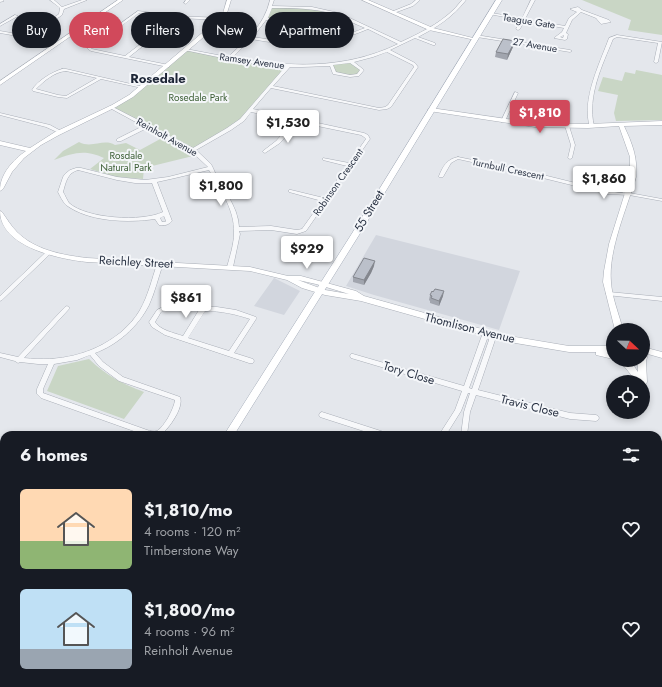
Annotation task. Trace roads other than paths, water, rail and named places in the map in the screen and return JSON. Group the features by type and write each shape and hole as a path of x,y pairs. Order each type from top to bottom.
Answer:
{"main road":[{"name":"55 Street","path":"231,431 496,7"}],"street":[{"path":"52,0 62,8"},
{"path":"62,8 85,0"},
{"path":"0,79 115,0"},
{"path":"0,83 121,0"},
{"path":"225,12 229,0"},
{"path":"269,12 272,0"},
{"path":"364,0 431,29 476,37"},
{"path":"393,12 412,5 418,0"},
{"name":"Ramsey Avenue","path":"186,50 260,64 288,66 331,64 350,61 386,50 431,29 453,13 464,0"},
{"path":"518,29 534,0"},
{"path":"271,7 307,8 328,12"},
{"name":"Teague Gate","path":"496,7 523,19 567,26"},
{"path":"0,32 30,36 59,17 62,13 62,8"},
{"path":"564,33 572,17 580,11 598,18"},
{"path":"131,17 89,48 91,50 168,66"},
{"path":"0,25 12,18"},
{"path":"257,30 265,21"},
{"path":"354,21 401,44"},
{"path":"257,39 285,44 315,43 342,39 368,28"},
{"path":"0,188 10,170 30,150 61,132 126,99 168,66 202,36"},
{"path":"592,126 589,117 590,104 611,38 617,36 661,43 656,62"},
{"path":"415,37 434,44"},
{"name":"27 Avenue","path":"476,37 570,51"},
{"path":"126,57 137,48"},
{"path":"229,58 240,48"},
{"path":"271,86 373,108 386,108 390,106 416,67 386,50"},
{"path":"331,64 334,73 357,76 362,70 350,61"},
{"path":"193,150 234,126 288,66"},
{"path":"100,78 67,97 34,90 60,70 100,78 142,87"},
{"path":"503,121 516,93"},
{"name":"Reinholt Avenue","path":"110,107 193,150 211,168 233,211 237,229 230,267"},
{"path":"432,108 453,114 462,114 503,121 568,126 662,123"},
{"name":"Robinson Crescent","path":"237,229 272,228 302,232 368,140 366,136 250,110"},
{"path":"0,114 48,126 61,132"},
{"path":"265,152 278,142 297,120"},
{"path":"617,321 609,294 607,281 608,262 633,177 634,159 629,143 620,125"},
{"path":"119,140 147,126"},
{"path":"568,126 573,146 570,158"},
{"path":"0,142 30,150"},
{"name":"Turnbull Crescent","path":"441,176 449,161 456,158 601,191 662,200"},
{"path":"325,159 350,165"},
{"path":"166,213 157,218 115,219 95,216 69,206 63,199 61,186 66,176 71,171 76,169 122,180 154,181 211,168"},
{"path":"154,181 170,220 168,223 161,224 157,218"},
{"path":"290,191 326,200"},
{"name":"Reichley Street","path":"0,213 7,227 14,234 29,244 48,253 87,260 230,267 258,270 288,278 295,283 321,287"},
{"path":"0,300 48,253"},
{"path":"0,355 18,361 52,362 72,359 91,353 120,336 141,314 160,264"},
{"name":"Thomlison Avenue","path":"321,287 350,298 361,298 490,335 606,355"},
{"path":"609,294 662,299"},
{"path":"18,361 67,308"},
{"path":"230,354 254,318 236,312 165,308 158,311 155,316 152,323 154,326 167,333 184,339 251,361"},
{"path":"184,339 204,309"},
{"path":"141,314 155,316"},
{"path":"445,431 453,420 484,338 490,335 492,340 474,392 465,423 464,431"},
{"name":"Thomlison Avenue","path":"580,350 606,348"},
{"path":"650,352 662,355"},
{"path":"91,353 105,367 121,379 178,399 178,407 160,431"},
{"name":"Tory Close","path":"353,356 465,390"},
{"path":"650,360 662,358"},
{"path":"476,361 485,363"},
{"path":"52,362 40,389 40,394 141,431"},
{"path":"630,367 636,375"},
{"name":"Travis Close","path":"465,390 570,416 596,418"},
{"path":"322,414 373,431"},
{"path":"453,420 465,423"}],"district":[{"name":"Rosedale","path":"158,78"}],"park label":[{"name":"Rosedale Park","path":"198,97"},
{"name":"Rosdale Natural Park","path":"126,160"}]}
